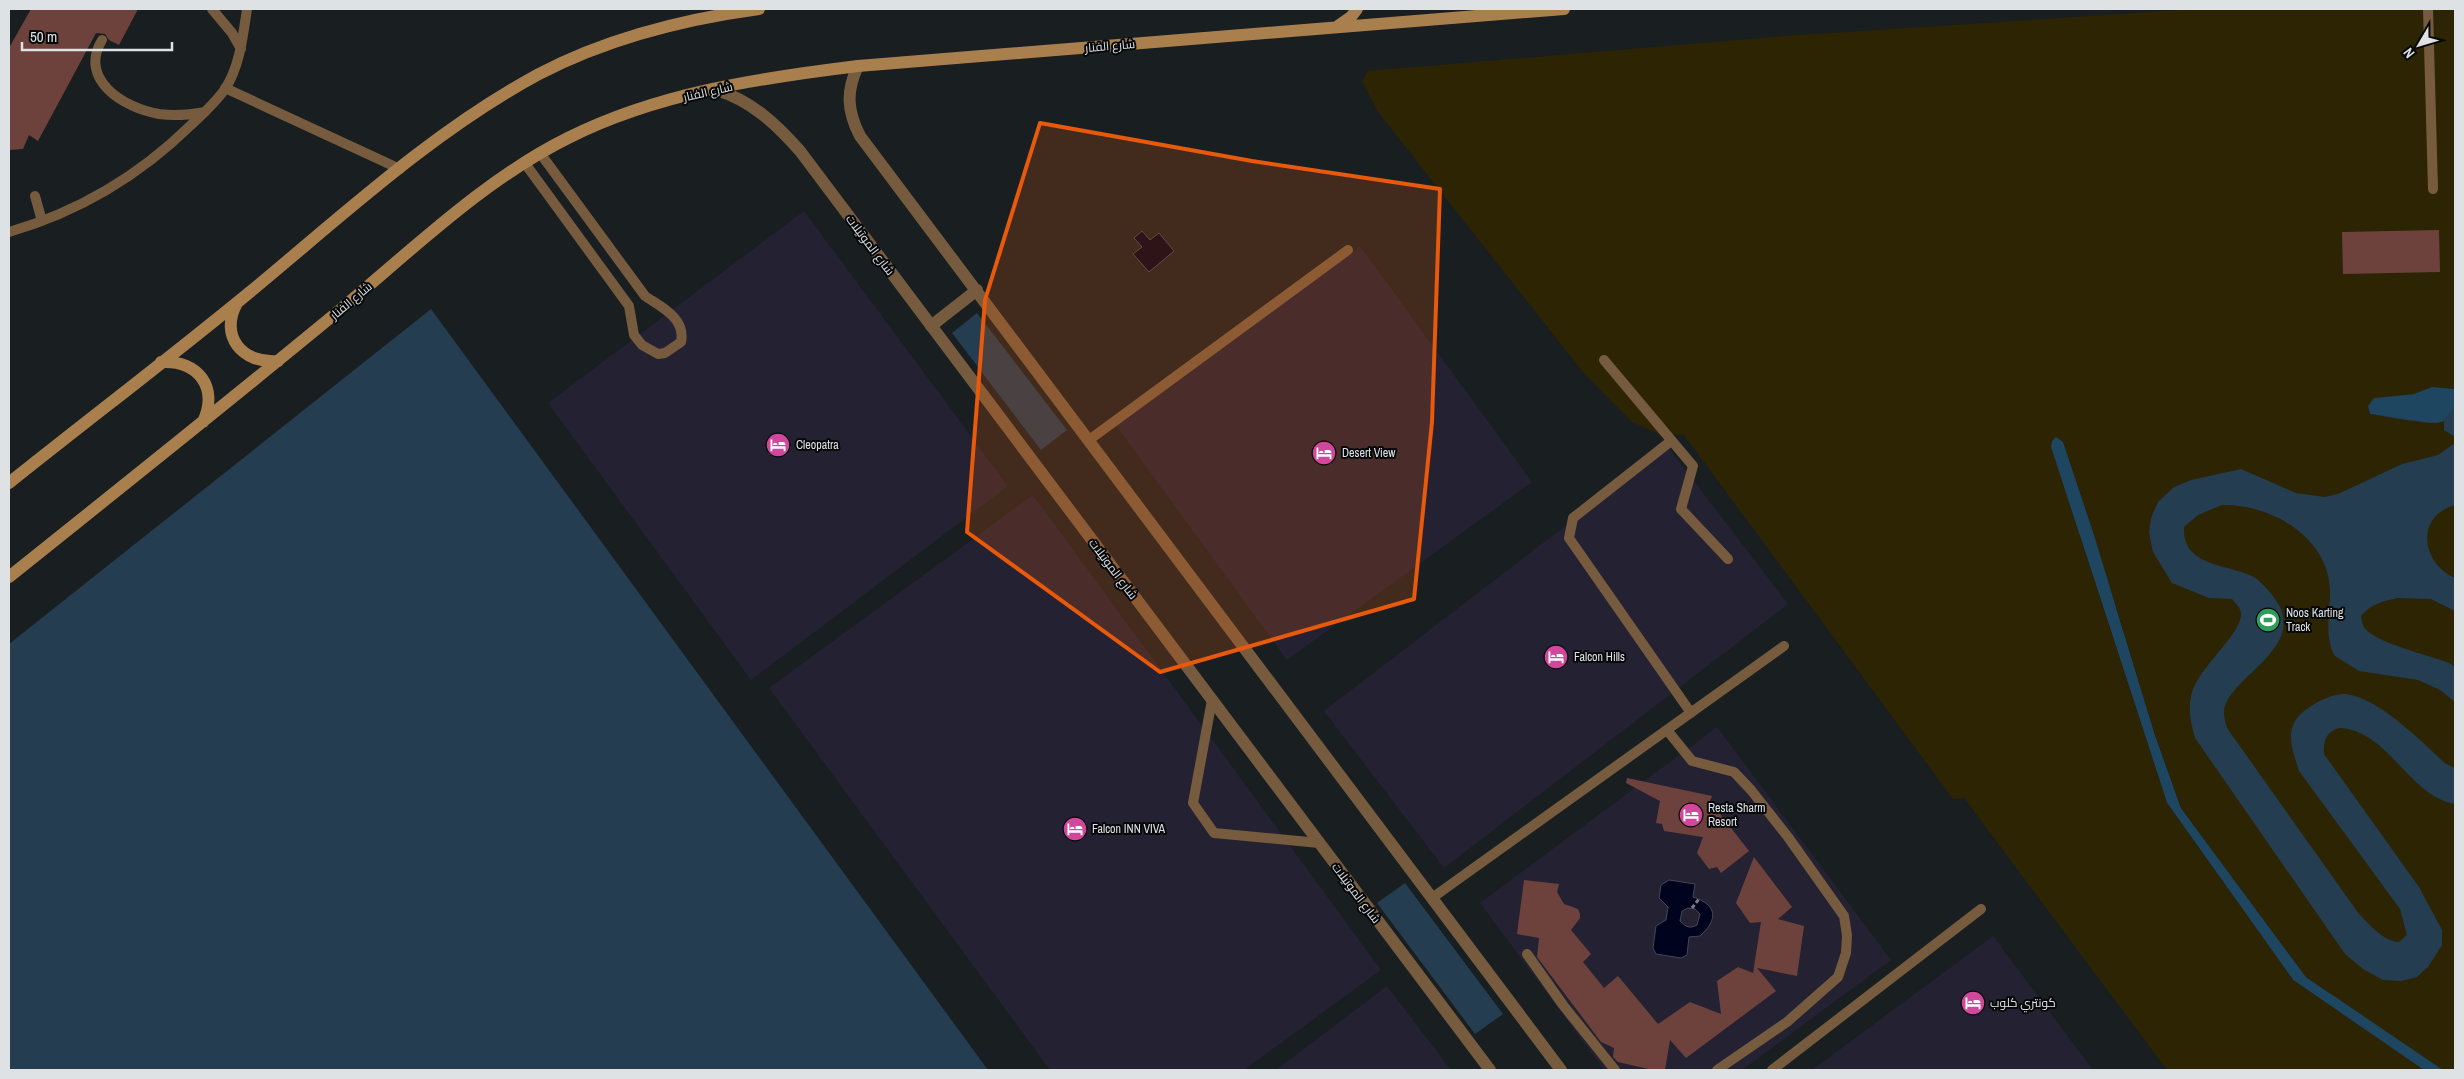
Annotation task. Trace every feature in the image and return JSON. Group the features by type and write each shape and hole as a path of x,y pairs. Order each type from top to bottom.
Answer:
{"main road":[{"path":"9,482 239,301 400,169 510,91 569,60 640,35 694,21 759,9"},
{"path":"1336,27 1344,23 1357,9"},
{"path":"1428,9 1447,18"},
{"name":"شارع الفنار","path":"9,578 278,361 501,177 540,153 604,122 640,108 785,75 858,66 1564,9"},
{"path":"239,301 232,313 230,326 237,345 251,358 264,362 278,361"},
{"path":"161,362 174,361 187,365 198,372 206,383 209,396 208,410 203,422"}],"street":[{"path":"858,66 850,82 848,97 854,124 860,136 1561,1070"},
{"name":"شارع الموتيلات","path":"716,90 730,94 748,104 785,133 1490,1070"},
{"path":"931,326 977,290"}],"lane":[{"path":"212,9 232,33 241,49"},
{"path":"9,232 42,221 88,201 146,165 177,140 205,112 225,88 241,49 247,9"},
{"path":"2428,9 2433,189"},
{"path":"102,40 94,52 96,68 103,84 120,99 142,110 158,114 173,116 205,112"},
{"path":"225,88 400,169"},
{"path":"524,162 629,306 634,335 642,345 650,350 658,354 665,353 681,342 680,327 667,310 644,296 540,153"},
{"path":"35,196 42,221"},
{"path":"1089,440 1348,250"},
{"path":"1604,360 1692,466 1681,509 1728,560"},
{"path":"1671,441 1573,518 1569,538 1691,713"},
{"path":"1432,898 1784,646"},
{"path":"1212,700 1193,803 1214,833 1318,843"},
{"path":"1667,730 1692,761 1734,772 1751,790 1788,837 1844,916 1847,935 1846,953 1838,976 1787,1022 1717,1070"},
{"path":"1772,1070 1981,909"},
{"path":"1527,954 1563,1005 1615,1070"}],"path":[{"path":"1692,908 1699,899"}],"highlighted area":[{"path":"1040,123 1252,161 1440,189 1432,422 1414,599 1160,672 967,532 985,300"}],"shaded area":[{"name":"Noos Karting Track","path":"2455,9 2455,1070 2372,1070 2024,434"},
{"name":"Cleopatra","path":"804,211 1008,486 751,680 548,403"},
{"path":"1142,231 1150,240 1159,233 1174,251 1149,272 1133,254 1142,247 1134,238"},
{"name":"Desert View","path":"1360,246 1532,482 1287,660 1115,424"},
{"path":"431,309 988,1070 9,1070 9,644"},
{"path":"977,313 1067,430 1041,450 952,333"},
{"path":"2432,387 2455,389 2455,406 2440,424 2430,425 2417,420 2370,414 2368,406 2374,399 2414,394"},
{"path":"2057,437 2063,442 2094,535 2155,735 2181,808 2306,977 2443,1070 2424,1070 2293,980 2167,803 2051,447 2052,441"},
{"name":"Falcon Hills","path":"1668,447 1788,604 1444,868 1324,711"},
{"name":"Falcon INN VIVA","path":"1033,495 1381,970 1244,1070 1050,1070 769,688"},
{"name":"Resta Sharm Resort","path":"1717,727 1891,960 1742,1070 1604,1070 1480,903"},
{"path":"1669,880 1695,884 1693,897 1707,904 1713,914 1710,924 1700,936 1689,937 1687,955 1681,958 1656,954 1653,948 1656,926 1666,920 1668,907 1659,898 1661,885","holes":["1688,908 1695,909 1700,914 1697,925 1692,927 1684,925 1680,921 1682,911"]},
{"path":"1405,883 1503,1014 1475,1034 1377,903"},
{"name":"كونتري كلوب","path":"1993,936 2093,1070 1812,1070"},
{"path":"1387,986 1451,1070 1276,1070"}],"sand":[{"path":"2197,9 2455,9 2455,389 2432,387 2414,394 2374,398 2368,406 2370,414 2431,423 2444,421 2444,430 2455,437 2455,443 2438,455 2402,464 2338,494 2325,497 2296,493 2241,469 2191,480 2174,487 2158,502 2151,518 2149,533 2153,552 2172,583 2209,598 2232,599 2241,611 2238,625 2233,634 2201,675 2191,696 2191,722 2195,738 2345,954 2363,969 2383,980 2401,981 2417,977 2428,967 2442,945 2442,930 2419,887 2324,754 2326,738 2331,732 2339,728 2356,732 2372,740 2424,789 2439,799 2455,804 2455,1070 2443,1070 2306,977 2181,808 2155,735 2094,535 2063,442 2056,437 2052,441 2051,447 2167,803 2293,980 2424,1070 2167,1070 1964,798 1953,799 1684,435 1659,434 1632,422 1582,371 1378,112 1362,81 1368,71 1785,36"},
{"path":"2222,505 2241,506 2259,510 2277,518 2294,527 2320,555 2327,572 2330,591 2328,624 2330,641 2335,656 2359,671 2418,680 2440,690 2455,702 2455,768 2446,764 2413,733 2386,712 2359,697 2346,694 2329,697 2308,708 2297,718 2291,732 2292,747 2299,771 2400,909 2407,935 2399,942 2382,936 2359,914 2227,728 2224,713 2227,701 2272,652 2280,638 2284,623 2278,603 2268,589 2259,581 2252,576 2207,562 2190,549 2185,540 2184,527 2198,515"},
{"path":"2455,505 2455,578 2435,562 2427,540 2428,529 2433,519 2442,511"},
{"path":"2398,598 2431,599 2455,611 2455,667 2449,663 2378,638 2369,633 2364,627 2361,616 2365,612 2387,600"}],"building":[{"path":"31,9 138,9 119,45 109,40 105,34 96,33 38,141 29,135 23,149 9,150 9,48"},
{"path":"2439,230 2440,272 2343,274 2342,232"},
{"path":"1627,778 1712,796 1710,801 1749,851 1721,873 1717,867 1709,869 1697,853 1703,837 1664,831 1662,824 1656,823 1660,801 1626,783"},
{"path":"1754,857 1792,907 1778,919 1804,926 1797,976 1757,968 1776,991 1686,1058 1670,1040 1665,1070 1653,1070 1618,1062 1613,1057 1614,1048 1601,1042 1537,957 1539,938 1517,934 1524,880 1559,884 1557,892 1564,904 1578,909 1580,914 1580,918 1571,930 1591,954 1583,962 1604,988 1618,976 1658,1024 1690,1002 1721,1014 1717,981 1738,967 1753,973 1761,922 1750,923 1736,903"}],"place":[{"name":"Cleopatra","path":"778,445"},
{"name":"Desert View","path":"1324,453"},
{"name":"Noos Karting Track","path":"2268,620"},
{"name":"Falcon Hills","path":"1556,657"},
{"name":"Resta Sharm Resort","path":"1691,815"},
{"name":"Falcon INN VIVA","path":"1075,829"},
{"name":"كونتري كلوب","path":"1973,1003"}]}
